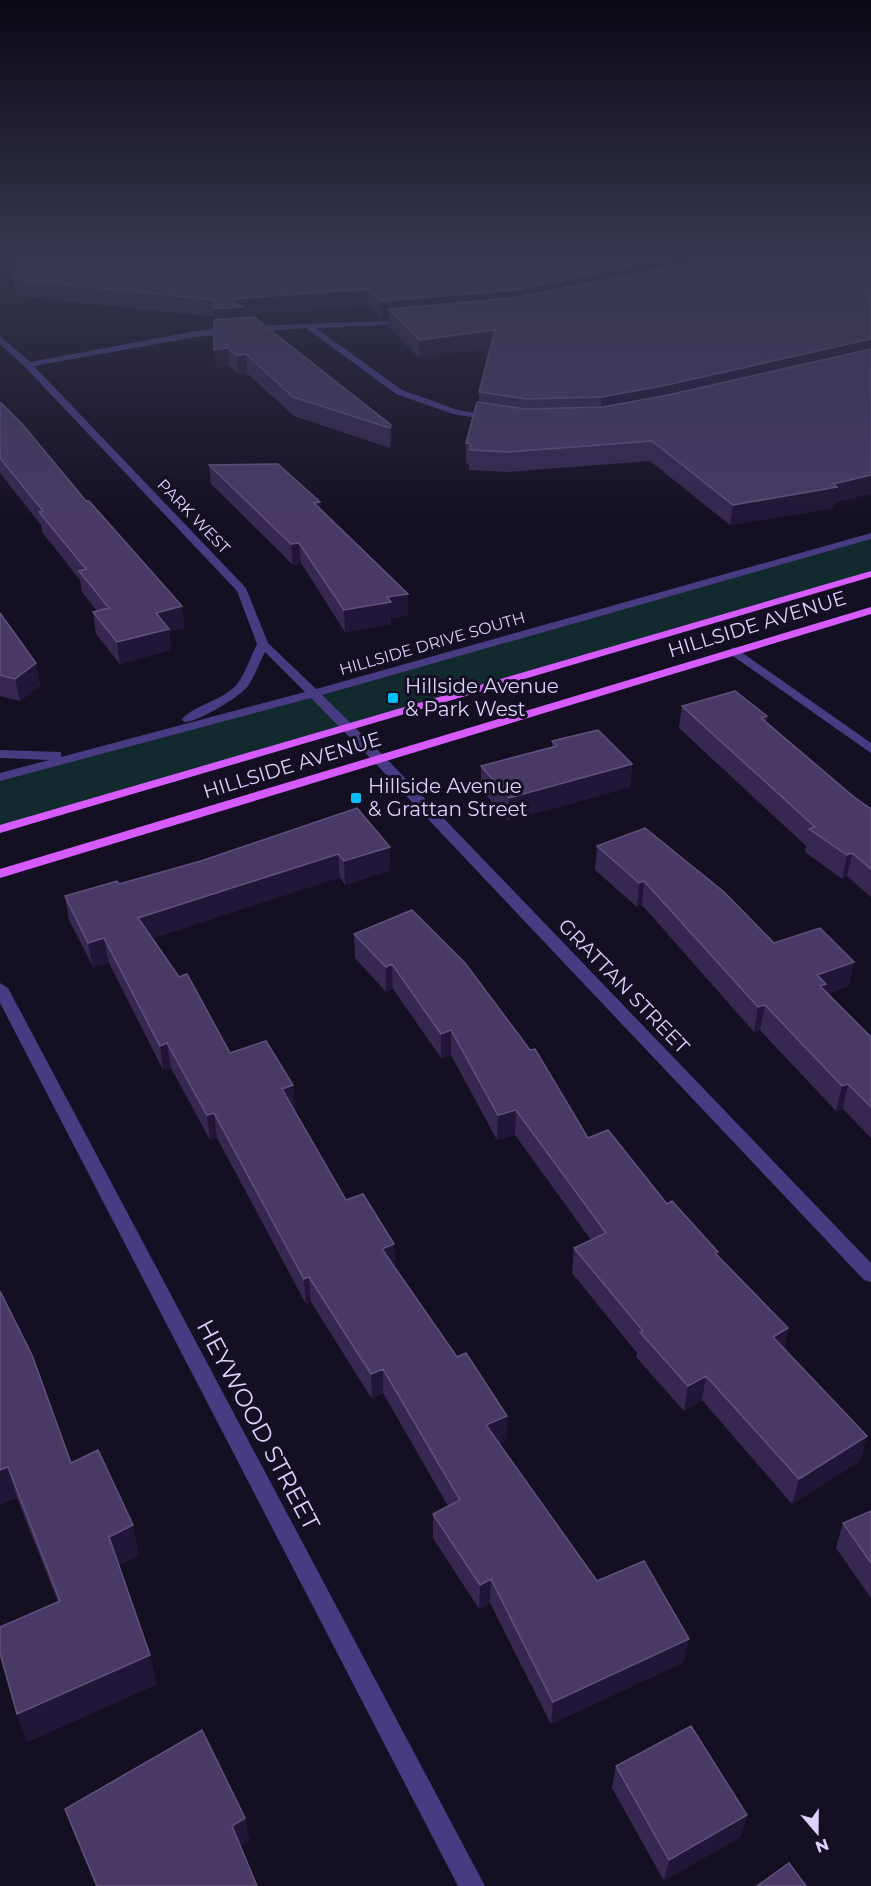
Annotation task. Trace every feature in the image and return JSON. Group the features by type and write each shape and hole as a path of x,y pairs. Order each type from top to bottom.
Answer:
{"main road":[{"name":"HILLSIDE AVENUE","path":"0,829 871,574"},
{"name":"HILLSIDE AVENUE","path":"0,874 871,610"}],"street":[{"name":"PARK WEST","path":"5,344 242,590 263,644 347,727"},
{"path":"28,365 142,344"},
{"path":"333,344 399,392 456,412 504,420"},
{"name":"HILLSIDE DRIVE SOUTH","path":"0,777 312,694 871,536"},
{"path":"0,754 43,757 132,742 203,712 242,686 263,644"},
{"path":"734,651 871,749"},
{"name":"GRATTAN STREET","path":"347,727 871,1275"},
{"name":"HEYWOOD STREET","path":"0,988 472,1886"}],"green space":[{"path":"871,536 871,574 0,829 0,777"}],"building":[{"path":"214,344 288,344 391,425 390,428 293,397 246,354 237,356 228,348 214,350"},
{"path":"491,344 849,344 667,385 602,397 526,399 479,392"},
{"path":"871,349 871,475 833,484 837,487 733,505 652,441 508,452 470,450 471,444 466,443 477,402 526,409 603,407 668,395"},
{"path":"1,403 182,606 156,613 169,629 117,642 93,612 109,608 79,571 86,569 39,512 43,511 0,458"},
{"path":"278,464 320,502 314,503 408,594 387,597 391,602 344,610 299,543 291,544 209,465"},
{"path":"0,613 36,663 15,679 0,675"},
{"path":"735,691 767,716 761,718 871,809 871,869 852,853 847,855 809,829 815,827 682,706"},
{"path":"598,730 632,764 509,798 481,766 557,746 552,741"},
{"path":"357,808 390,847 344,861 338,854 138,918 179,977 187,974 230,1053 266,1041 293,1085 282,1089 346,1200 363,1194 394,1244 382,1249 457,1357 466,1353 507,1416 486,1425 597,1581 644,1561 689,1639 553,1702 491,1579 480,1585 433,1514 460,1500 383,1369 371,1374 309,1277 304,1279 214,1113 207,1115 167,1043 160,1046 104,938 88,943 65,896 117,881 119,884 201,861"},
{"path":"645,828 724,892 774,943 820,928 854,962 817,975 826,984 820,986 871,1037 871,1107 848,1084 842,1086 765,1005 758,1007 644,881 639,883 597,846"},
{"path":"412,910 465,963 530,1050 535,1049 588,1138 608,1130 667,1204 672,1201 718,1252 715,1253 788,1328 773,1337 867,1436 799,1479 706,1376 688,1386 640,1332 643,1331 574,1248 606,1233 516,1110 498,1115 451,1030 441,1034 392,964 386,967 354,934"},
{"path":"0,1291 32,1355 71,1463 98,1450 133,1525 109,1537 150,1655 17,1714 0,1653 0,1627 60,1601 8,1467 0,1470"},
{"path":"871,1511 871,1563 843,1523"},
{"path":"691,1726 747,1815 669,1860 616,1766"},
{"path":"202,1730 245,1818 232,1826 257,1886 97,1886 65,1809"},
{"path":"789,1863 806,1886 757,1886"}],"place":[{"name":"Hillside Avenue & Park West","path":"393,698"},
{"name":"Hillside Avenue & Grattan Street","path":"356,798"}]}
